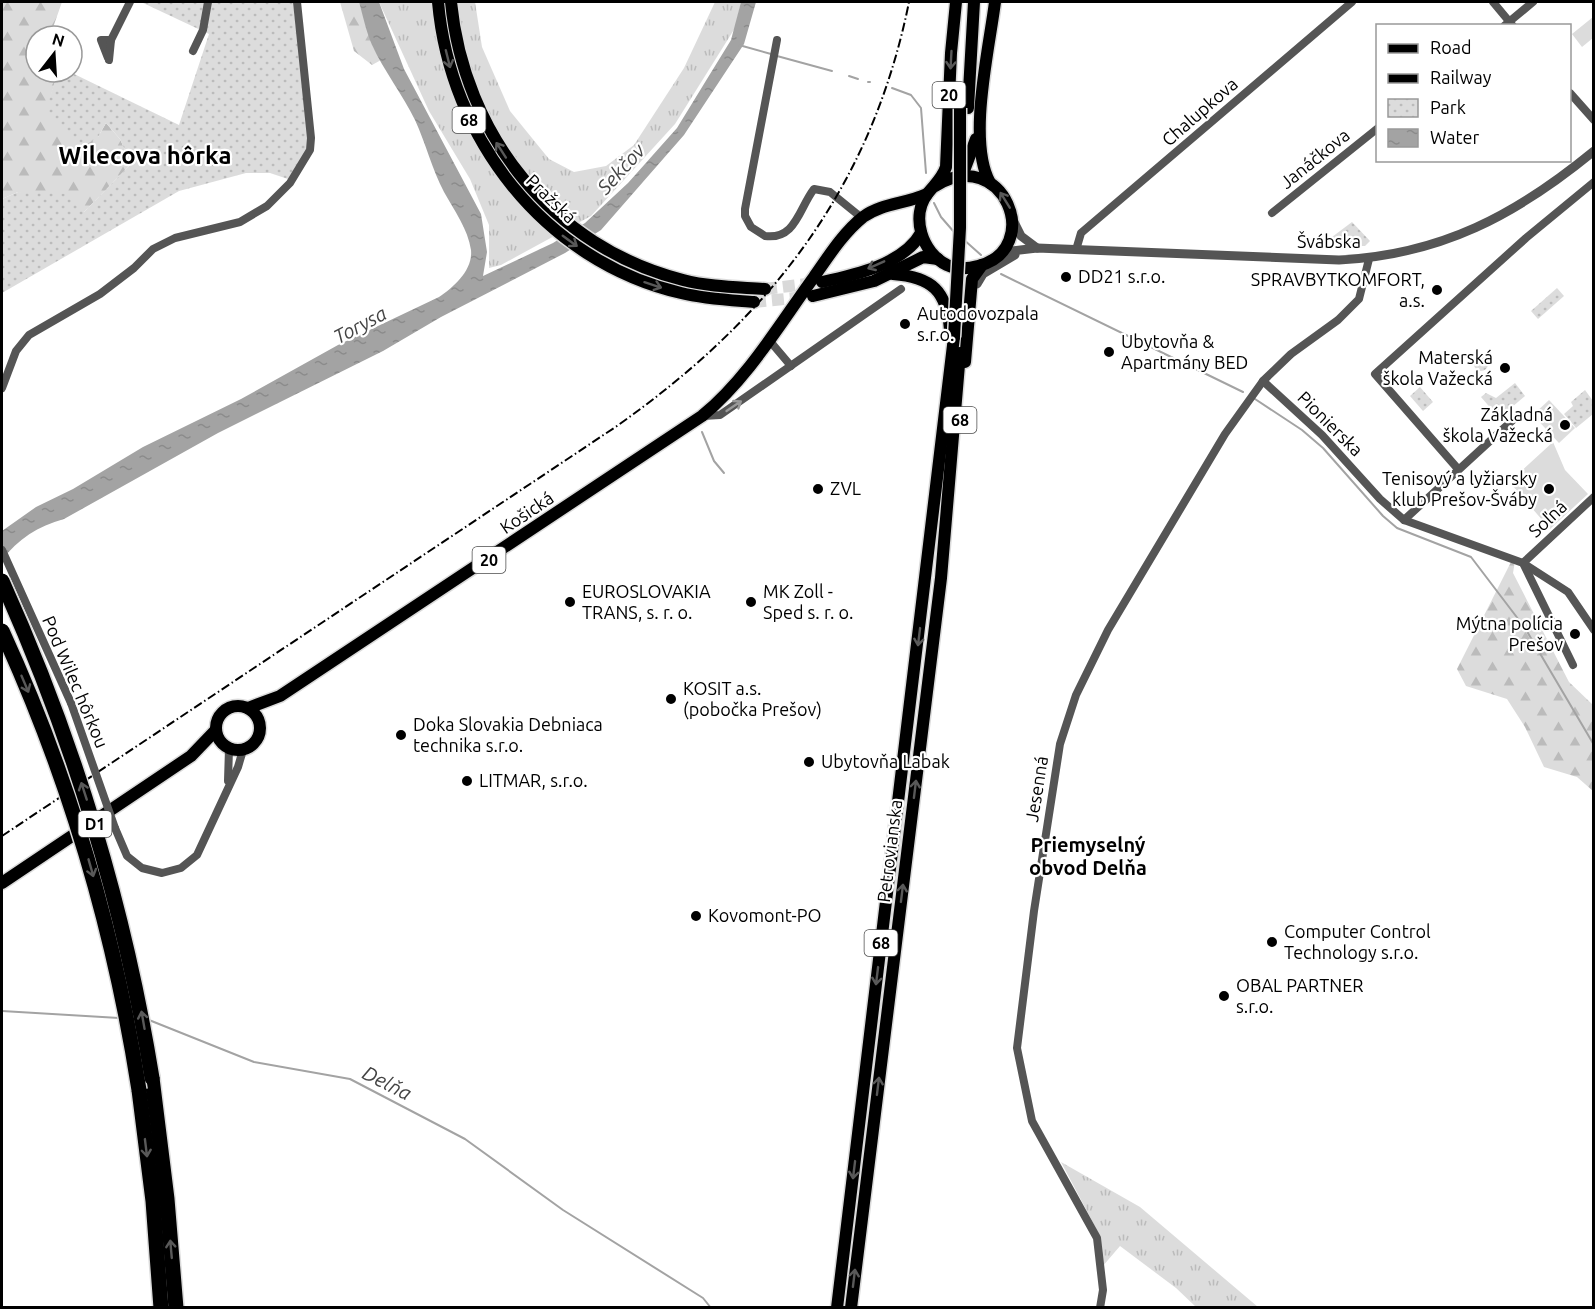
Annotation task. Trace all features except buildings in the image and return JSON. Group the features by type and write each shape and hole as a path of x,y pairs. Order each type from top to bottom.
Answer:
{"highway":[{"name":"D1","path":"2,581 56,708 86,795 123,928 160,1128 176,1308"},
{"name":"D1","path":"2,631 52,751 91,868 120,983 139,1090 153,1201 161,1308"}],"main road":[{"name":"Pražská","path":"438,2 448,64 464,111 488,155 506,180 541,218 600,261 650,284 681,293 753,302"},
{"name":"Pražská","path":"451,2 461,61 484,120 517,173 552,211 612,253 656,272 684,281 711,286 765,289"},
{"name":"20","path":"931,190 942,178 946,167 951,53 956,2"},
{"path":"941,578 955,335 966,269 964,108 966,2"},
{"path":"964,108 974,2"},
{"name":"20","path":"990,183 981,161 979,132 995,2"},
{"path":"822,282 854,274 911,248 920,230 920,216 931,190 957,176 965,168 979,132"},
{"path":"813,296 853,288 892,274 923,257 962,268 982,266 998,257 1008,240 1013,220 1007,201 990,183 971,176 957,176"},
{"name":"Košická","path":"2,882 191,756 215,731 215,724 222,712 234,706 248,708 280,696 702,416 730,390 825,261 862,218 876,210 912,202 931,190"},
{"path":"894,205 913,216 941,261 951,284 955,335"},
{"name":"68","path":"941,578 951,513 972,279 982,266"},
{"path":"892,274 914,276 926,280 936,288 946,304 955,335"},
{"name":"Petrovianska","path":"837,1308 955,335"},
{"name":"Petrovianska","path":"851,1308 941,578"},
{"name":"Košická","path":"191,756 226,747 243,750 255,742 260,732 259,722 280,696"},
{"path":"248,708 259,722"},
{"path":"215,731 226,747"}],"street":[{"path":"111,40 130,2"},
{"path":"193,51 203,30 208,2"},
{"path":"2,388 16,351 38,328 100,294 163,243 240,222 267,206 290,183 310,150 311,138 297,2"},
{"name":"Chalupkova","path":"1076,250 1081,233 1352,2"},
{"path":"1493,2 1509,24 1533,2"},
{"path":"777,40 745,208 748,222 765,236 784,234 794,224 814,189 830,192 862,218"},
{"path":"1571,95 1593,120"},
{"name":"Janáčkova","path":"1272,213 1376,129"},
{"name":"Švábska","path":"998,257 1012,251 1037,248 1327,260 1369,258 1420,249 1488,224 1558,180 1593,151"},
{"path":"1458,469 1375,374 1519,244 1593,182"},
{"path":"1013,220 1021,236 1037,248"},
{"path":"970,304 977,283 983,274 1008,258 1037,248"},
{"path":"1263,381 1291,354 1338,320 1359,299 1369,258"},
{"name":"Košická","path":"702,416 720,415 901,289"},
{"path":"769,340 791,366"},
{"name":"Jesenná","path":"1100,1308 1103,1290 1097,1238 1032,1121 1017,1048 1054,772 1068,718 1108,630 1208,461 1263,381"},
{"name":"Pionierska","path":"1263,381 1322,435 1380,499 1404,520 1523,563 1568,592 1593,630"},
{"path":"1404,520 1515,418"},
{"name":"Soľná","path":"1523,563 1593,497"},
{"name":"Pod Wilec hôrkou","path":"2,550 71,704 123,848 134,863 151,872 172,872 187,864 197,855 227,786"},
{"path":"1523,563 1573,665"},
{"path":"226,747 231,757 227,786"},
{"path":"227,786 238,766 243,750"}],"green space":[{"path":"2,2 62,2 54,24 24,24 24,84 54,84 46,112 98,137 106,123 120,139 131,164 84,212 18,192 2,199"},
{"path":"141,2 293,2 307,117 308,148 291,180 270,173 246,173 179,191 2,293 2,199 18,192 72,194 84,212 131,164 120,139 106,123 98,137 81,148 45,112 54,84 84,84 84,79 179,125 209,34"},
{"path":"340,2 359,2 373,47 381,60 372,65 354,51"},
{"path":"379,2 475,2 482,47 510,111 549,159 574,172 606,166 634,145 684,68 715,2 741,2 735,28 675,124 591,216 501,265 489,268 489,225 470,179 429,111"},
{"path":"1593,17 1593,38 1582,47 1572,34"},
{"path":"1352,222 1370,241 1365,246 1340,246 1332,237"},
{"path":"1557,288 1564,296 1538,319 1531,311"},
{"path":"1478,357 1484,357 1488,364 1484,371 1478,371 1474,367 1474,361"},
{"path":"1515,383 1525,396 1499,418 1481,397 1486,393 1496,398"},
{"path":"1420,387 1433,402 1423,411 1410,396"},
{"path":"1585,390 1593,401 1593,414 1576,428 1564,414 1573,406 1571,402"},
{"path":"1549,400 1575,428 1559,443 1533,415"},
{"name":"Tenisový a lyžiarsky klub Prešov-Šváby","path":"1553,442 1565,470 1588,494 1550,529 1511,484 1518,477 1517,475"},
{"path":"1512,560 1515,561 1513,573 1569,682 1593,705 1593,791 1577,777 1544,767 1525,727 1507,699 1466,686 1457,669"},
{"path":"1061,1162 1140,1207 1258,1307 1196,1307 1176,1288 1120,1246 1102,1267 1098,1232"}],"water":[{"path":"359,2 379,2 404,69 481,214 487,252 483,276 553,243 585,223 628,183 677,128 731,40 741,2 756,2 744,44 684,135 601,230 565,253 441,317 383,351 218,433 64,519 46,525 22,540 2,560 2,531 36,507 73,489 143,447 241,399 338,345 439,297 451,288 466,271 471,257 467,235 444,192 415,120 372,45"}],"waterway":[{"path":"739,45 771,54"},
{"path":"777,56 832,71"},
{"path":"849,76 858,79"},
{"path":"892,88 911,95 921,108 926,173"},
{"path":"934,203 941,217 954,232"},
{"path":"963,239 981,255"},
{"path":"1001,274 1243,392"},
{"path":"1252,397 1302,430 1323,448 1383,516 1397,528 1471,557 1525,628 1594,745"},
{"path":"702,432 714,461 724,473"},
{"name":"Delňa","path":"2,1011 119,1018"},
{"name":"Delňa","path":"149,1020 254,1062 350,1079 465,1139 563,1210 703,1298 711,1308"}],"tunnel":[{"path":"765,289 815,283"},
{"path":"754,302 806,297"}],"railway":[{"path":"2,836 614,428 669,386 720,342 765,295 805,245 840,191 869,133 892,70 909,2"}],"place":[{"name":"DD21 s.r.o.","path":"1066,277"},
{"name":"SPRAVBYTKOMFORT, a.s.","path":"1437,290"},
{"name":"Autodovozpala s.r.o.","path":"905,324"},
{"name":"Ubytovňa & Apartmány BED","path":"1109,352"},
{"name":"Materská škola Važecká","path":"1505,368"},
{"name":"Základná škola Važecká","path":"1565,425"},
{"name":"ZVL","path":"818,489"},
{"name":"Tenisový a lyžiarsky klub Prešov-Šváby","path":"1549,489"},
{"name":"EUROSLOVAKIA TRANS, s. r. o.","path":"570,602"},
{"name":"MK Zoll - Sped s. r. o.","path":"751,602"},
{"name":"Mýtna polícia Prešov","path":"1575,634"},
{"name":"KOSIT a.s. (pobočka Prešov)","path":"671,699"},
{"name":"Doka Slovakia Debniaca technika s.r.o.","path":"401,735"},
{"name":"Ubytovňa Labak","path":"809,762"},
{"name":"LITMAR, s.r.o.","path":"467,781"},
{"name":"Kovomont-PO","path":"696,916"},
{"name":"Computer Control Technology s.r.o.","path":"1272,942"},
{"name":"OBAL PARTNER s.r.o.","path":"1224,996"}],"district":[{"name":"Wilecova hôrka","path":"145,156"},
{"name":"Priemyselný obvod Delňa","path":"1088,856"}],"water label":[{"name":"Sekčov","path":"621,169"},
{"name":"Torysa","path":"360,325"}]}
